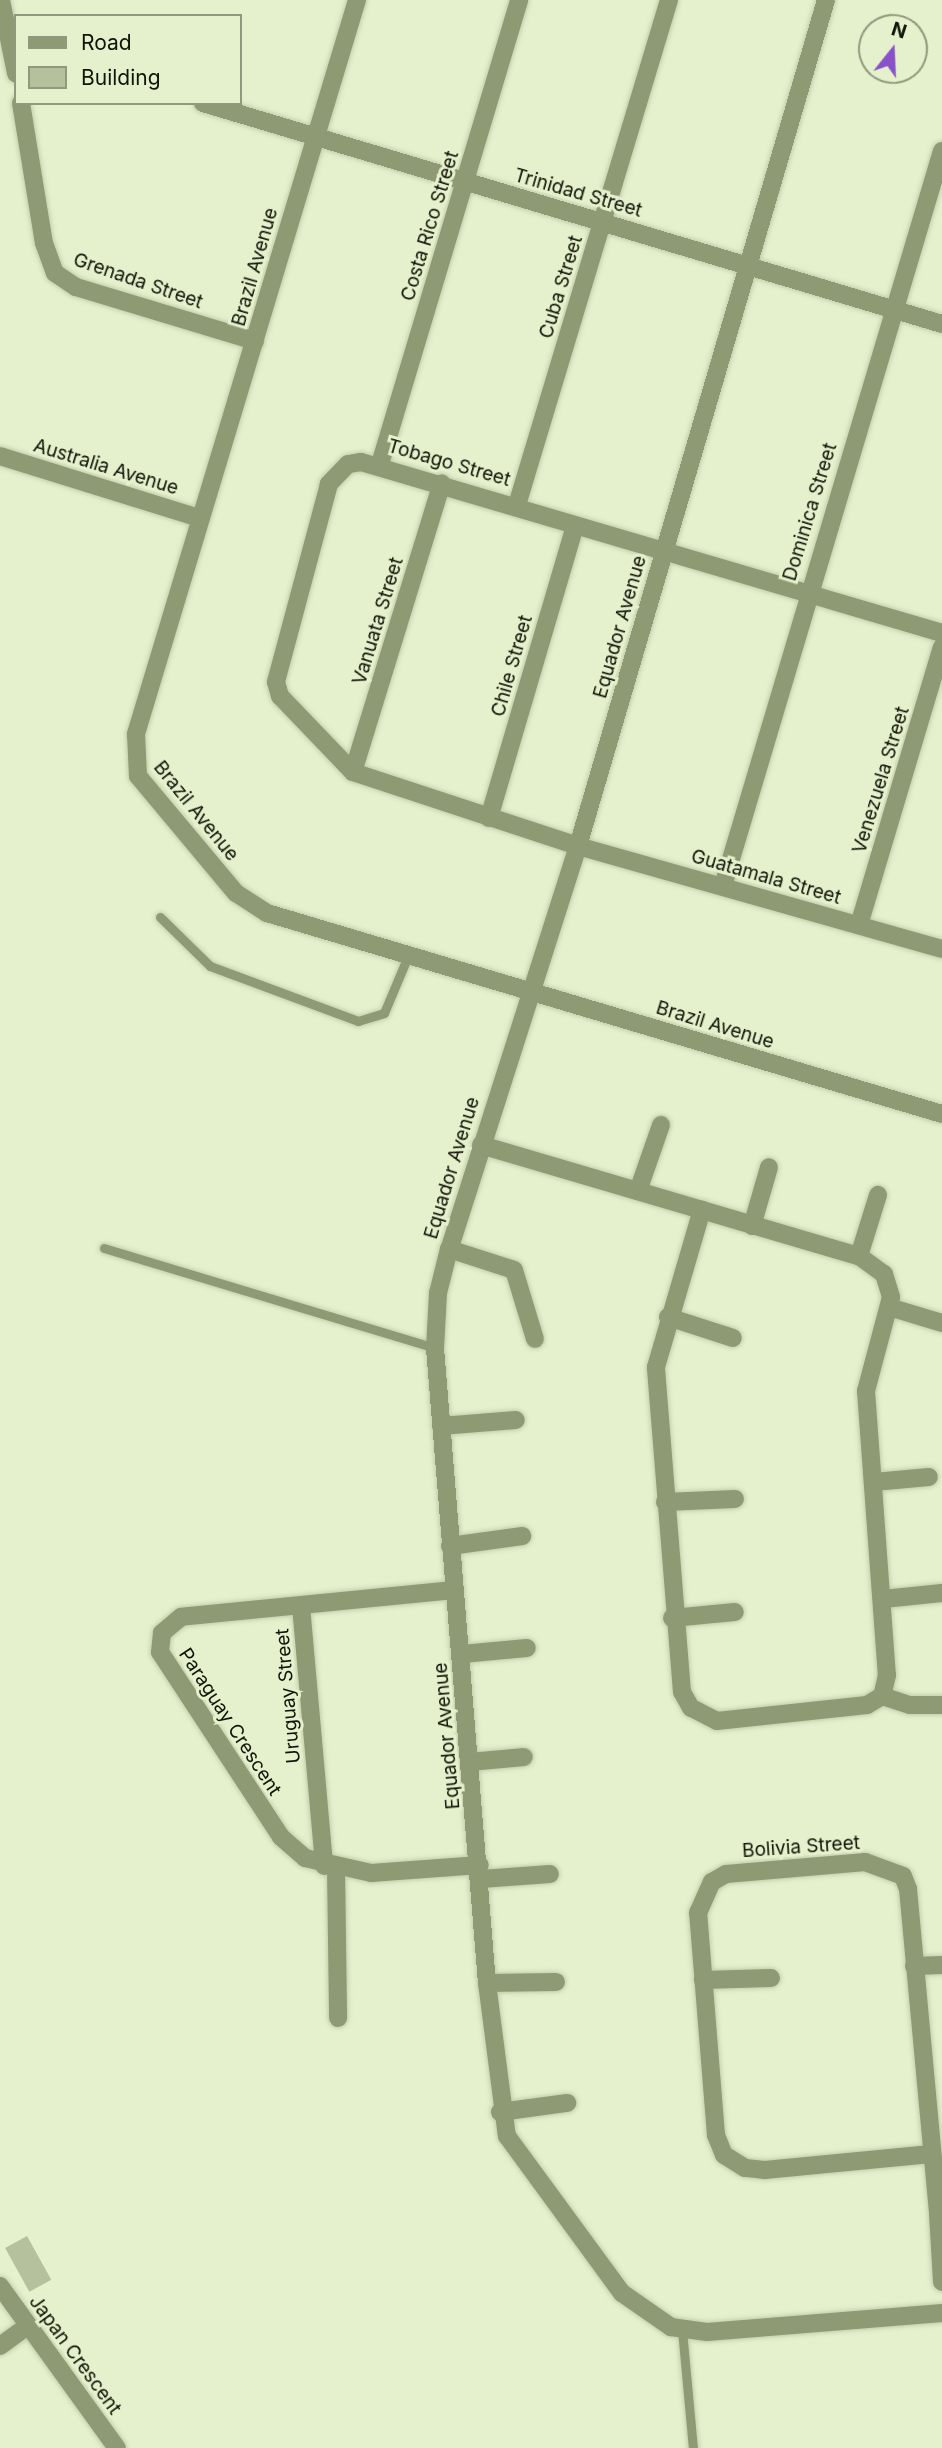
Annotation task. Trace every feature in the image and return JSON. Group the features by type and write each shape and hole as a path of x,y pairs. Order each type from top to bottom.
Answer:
{"street":[{"path":"1,0 14,49"},
{"name":"Brazil Avenue","path":"357,0 136,734 138,776 255,908 942,1114"},
{"name":"Costa Rico Street","path":"380,464 519,0"},
{"name":"Cuba Street","path":"517,505 669,0"},
{"name":"Equador Avenue","path":"676,2328 622,2293 512,2145 500,2112 435,1349 438,1293 481,1144 578,846 746,264 826,0"},
{"name":"Grenada Street","path":"21,105 44,243 55,273 76,286 255,341"},
{"name":"Trinidad Street","path":"210,105 942,324"},
{"name":"Dominica Street","path":"723,886 808,591 942,151"},
{"name":"Australia Avenue","path":"0,456 199,518"},
{"name":"Tobago Street","path":"578,846 353,772 281,696 277,667 329,484 348,464 380,464 575,525 665,548 942,633"},
{"name":"Vanuata Street","path":"353,772 442,483"},
{"name":"Chile Street","path":"489,818 575,525"},
{"name":"Venezuela Street","path":"859,925 942,647"},
{"name":"Guatamala Street","path":"578,846 942,949"},
{"path":"638,1191 661,1125"},
{"path":"481,1144 859,1256 887,1279 889,1307 866,1391 888,1661 882,1696"},
{"path":"752,1226 769,1167"},
{"path":"859,1256 878,1195"},
{"path":"702,1210 668,1317 655,1377 673,1618 682,1692 707,1718 845,1710 882,1696 910,1706 942,1705"},
{"path":"449,1249 514,1270 534,1339"},
{"path":"889,1307 942,1322"},
{"path":"668,1317 733,1338"},
{"path":"441,1426 516,1420"},
{"path":"874,1482 929,1477"},
{"path":"665,1502 735,1499"},
{"path":"450,1546 522,1536"},
{"name":"Paraguay Crescent","path":"454,1590 181,1617 162,1633 160,1652 281,1837 330,1867 371,1873 550,1874"},
{"path":"883,1599 942,1593"},
{"name":"Uruguay Street","path":"301,1606 330,1867 338,2018"},
{"path":"673,1618 735,1612"},
{"path":"462,1654 527,1648"},
{"path":"470,1762 524,1757"},
{"name":"Bolivia Street","path":"931,2154 765,2171 730,2161 716,2135 699,1906 718,1877 865,1863 887,1865 903,1876 933,2090 931,2154 940,2214 942,2282"},
{"path":"914,1966 942,1965"},
{"path":"703,1980 771,1978"},
{"path":"487,1983 556,1982"},
{"path":"500,2112 567,2103"},
{"name":"Japan Crescent","path":"0,2287 117,2448"},
{"path":"676,2328 942,2313"},
{"path":"0,2346 28,2326"}],"lane":[{"path":"160,917 210,966 358,1021 384,1013 408,956"},
{"path":"104,1248 435,1349"},
{"path":"676,2328 693,2448"}],"building":[{"path":"27,2236 51,2280 29,2292 5,2248"}]}
